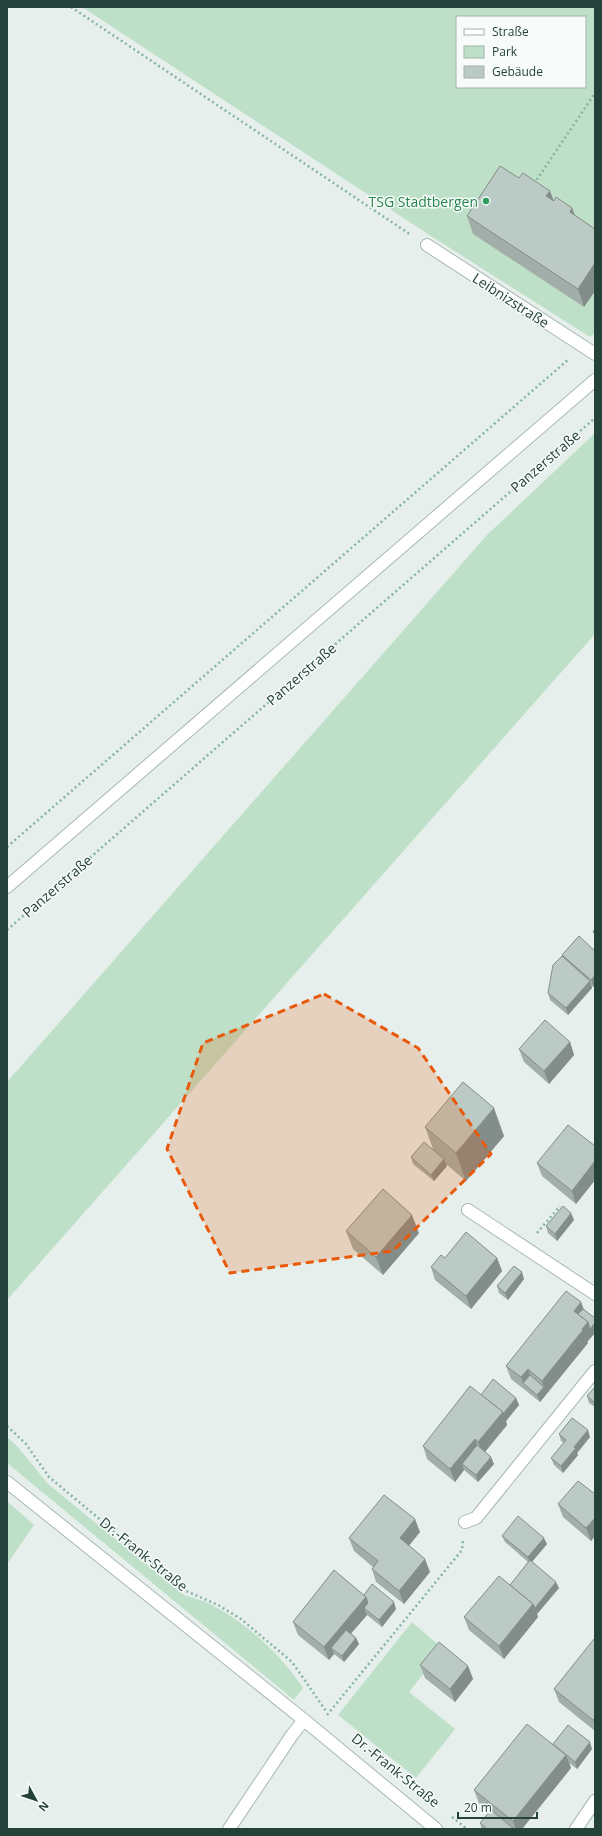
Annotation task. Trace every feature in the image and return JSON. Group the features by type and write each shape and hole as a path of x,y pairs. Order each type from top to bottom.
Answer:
{"street":[{"name":"Leibnizstraße","path":"427,245 595,354"},
{"name":"Panzerstraße","path":"7,887 595,380"},
{"path":"468,1210 524,1249 595,1294"},
{"path":"465,1522 476,1518 595,1371"},
{"name":"Dr.-Frank-Straße","path":"7,1482 304,1720 436,1829"},
{"path":"229,1829 292,1735 304,1720"},
{"path":"576,1829 595,1801"}],"path":[{"path":"71,7 427,245"},
{"path":"530,189 595,93"},
{"path":"7,847 583,347"},
{"name":"Panzerstraße","path":"7,930 595,418"},
{"path":"524,1249 560,1206"},
{"name":"Dr.-Frank-Straße","path":"7,1426 26,1444 49,1477 186,1591 218,1605 241,1619 292,1662 320,1701 327,1714 333,1719"},
{"path":"315,1730 462,1550 465,1522"},
{"name":"Dr.-Frank-Straße","path":"449,1814 467,1829"}],"highlighted area":[{"path":"324,994 418,1048 491,1154 393,1251 230,1273 167,1149 203,1043"}],"green space":[{"name":"TSG Stadtbergen","path":"82,7 595,7 595,333 590,337 431,236"},
{"path":"595,433 595,634 7,1300 7,1082 487,535"},
{"path":"7,1437 18,1447 48,1484 184,1595 207,1603 224,1612 237,1620 262,1640 284,1663 303,1688 294,1700 7,1463"},
{"path":"7,1501 34,1525 7,1564"},
{"path":"412,1622 443,1649 409,1692 455,1729 416,1778 338,1715"}],"building":[{"path":"500,166 519,178 523,173 550,191 546,196 554,201 556,197 572,208 570,212 595,229 595,263 578,289 467,216"},
{"path":"579,936 595,951 595,975 591,980 562,955"},
{"path":"562,956 590,981 566,1008 548,993 553,965"},
{"path":"545,1020 570,1042 544,1071 519,1049"},
{"path":"463,1082 494,1108 456,1153 425,1127"},
{"path":"568,1125 595,1146 595,1161 572,1191 537,1163"},
{"path":"424,1142 444,1159 431,1175 411,1157"},
{"path":"383,1189 412,1215 376,1257 346,1231"},
{"path":"563,1206 571,1213 555,1234 546,1226"},
{"path":"466,1232 497,1258 466,1296 431,1267 441,1255 445,1258"},
{"path":"514,1266 522,1272 505,1293 497,1286"},
{"path":"566,1291 581,1302 574,1311 588,1322 542,1381 528,1369 521,1377 506,1366"},
{"path":"583,1309 595,1318 595,1323 590,1329 588,1322 578,1314"},
{"path":"530,1375 544,1387 537,1395 523,1383"},
{"path":"493,1379 516,1398 503,1414 503,1412 481,1395"},
{"path":"470,1386 503,1412 478,1442 475,1439 450,1469 423,1446"},
{"path":"594,1388 595,1389 595,1403 587,1396"},
{"path":"572,1418 588,1430 574,1447 576,1448 561,1466 551,1458 566,1440 559,1434"},
{"path":"477,1445 491,1457 476,1475 462,1464"},
{"path":"578,1481 595,1494 595,1518 586,1528 558,1504"},
{"path":"384,1495 415,1519 400,1538 425,1559 399,1591 372,1569 378,1561 349,1538"},
{"path":"518,1516 544,1538 528,1557 502,1536"},
{"path":"530,1560 556,1582 535,1608 533,1604 510,1585"},
{"path":"334,1570 366,1597 324,1647 293,1622"},
{"path":"499,1576 533,1604 499,1646 464,1617"},
{"path":"372,1584 394,1602 379,1620 364,1608 368,1603 364,1595"},
{"path":"346,1630 356,1638 342,1656 331,1648"},
{"path":"594,1639 595,1718 593,1720 554,1689"},
{"path":"439,1642 468,1666 450,1689 420,1665"},
{"path":"527,1724 566,1755 513,1821 474,1790"},
{"path":"568,1725 590,1742 575,1762 553,1744"},
{"path":"491,1810 514,1829 487,1829 480,1823"}],"place":[{"name":"TSG Stadtbergen","path":"486,201"}]}
